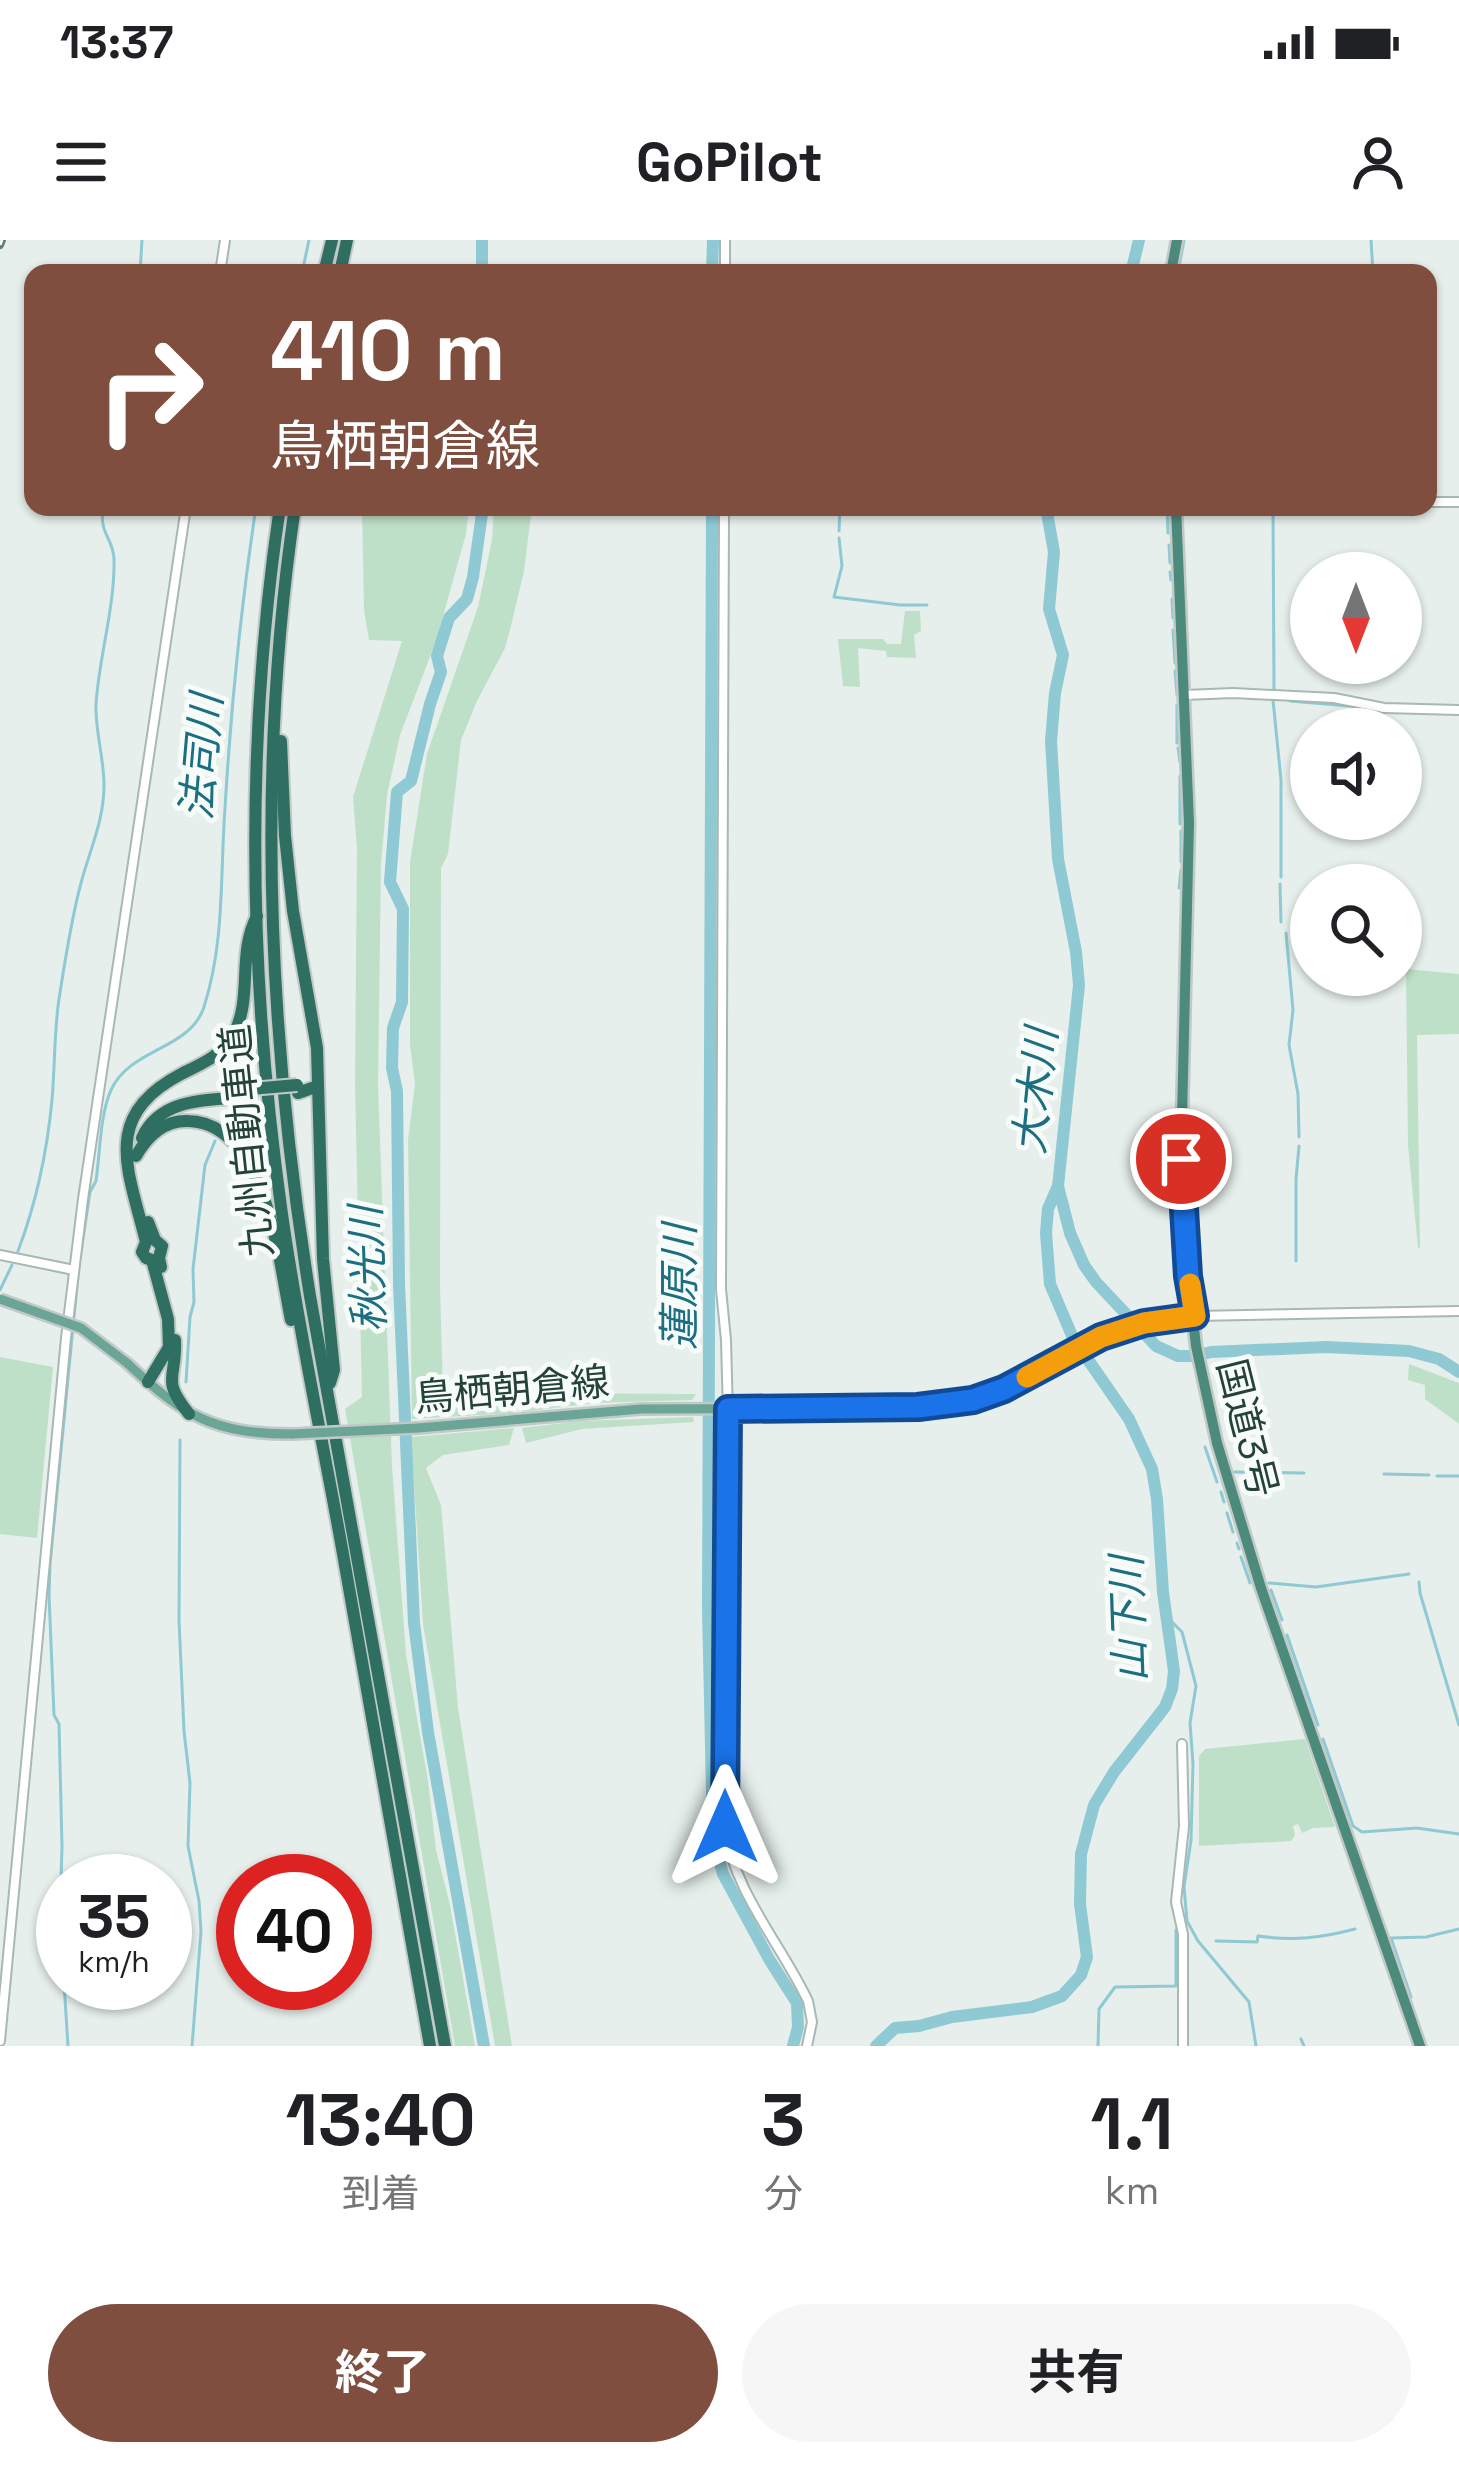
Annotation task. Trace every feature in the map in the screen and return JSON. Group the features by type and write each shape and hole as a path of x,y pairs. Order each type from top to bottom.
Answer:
{"highway":[{"name":"九州自動車道","path":"279,516 258,749 258,915 265,1063 282,1216 430,2046"},
{"name":"九州自動車道","path":"295,516 273,747 272,896 280,1061 297,1214 445,2046"},
{"name":"国道3号","path":"1176,516 1188,779 1181,1159 1196,1346 1227,1480 1261,1588 1420,2046"},
{"path":"278,680 285,836 317,1048 323,1259 334,1370 328,1391"},
{"path":"150,1241 131,1179 127,1135 137,1107 161,1084 218,1053 234,1034 243,1004 247,936 258,915"},
{"path":"150,1241 136,1156 144,1131 157,1117 190,1102 318,1086"},
{"path":"131,1179 135,1134 150,1112 191,1094 251,1093"},
{"path":"136,1156 146,1138 174,1122 190,1120 228,1136 250,1165 268,1212 332,1490"},
{"path":"148,1382 169,1347 156,1259 162,1246 150,1241"},
{"path":"156,1259 174,1318 176,1347 170,1384 189,1414"},
{"path":"148,1382 172,1358 176,1347"}],"main road":[{"name":"鳥栖朝倉線","path":"0,1299 81,1328 189,1414 235,1430 293,1433 418,1428 641,1409 947,1404 1004,1389 1101,1337 1144,1323 1195,1316"}],"street":[{"path":"0,2041 74,1270 185,516"},
{"path":"724,516 721,1289 728,1409 727,1842 741,1882 808,2001 812,2022 806,2046"},
{"path":"1185,694 1334,698 1384,708 1459,710"},
{"path":"0,1255 74,1270"},
{"path":"1195,1316 1459,1311"},
{"path":"1182,1744 1184,1826 1176,1902 1183,1934 1183,2046"}],"green space":[{"path":"362,516 468,516 436,641 400,735 387,795 381,865 378,1086 392,1466 406,1655 436,1850 475,2046 455,2046 345,1409 362,1397 353,797 402,641 369,640"},
{"path":"493,516 531,516 524,571 505,648 461,740 448,854 441,868 440,1286 443,1393 514,1393 513,1413 412,1419 408,1140 415,1084 410,1045 410,862 427,754 478,607"},
{"path":"905,611 920,611 921,631 914,635 916,658 887,657 886,651 858,648 860,687 843,686 838,639 901,644"},
{"path":"1422,971 1459,974 1459,1034 1417,1035 1420,1248 1408,1145 1406,996 1422,996"},
{"path":"0,1357 53,1367 37,1538 0,1534"},
{"path":"1409,1364 1459,1383 1459,1424 1425,1399 1425,1385 1408,1380"},
{"path":"520,1393 696,1394 692,1400 594,1403 522,1412"},
{"path":"693,1417 694,1422 582,1429 526,1443 522,1428 580,1421"},
{"path":"514,1428 509,1445 443,1455 426,1468 441,1505 458,1708 512,2046 495,2046 423,1624 411,1437"},
{"path":"1305,1739 1335,1827 1302,1833 1298,1824 1293,1826 1291,1841 1199,1846 1199,1756 1205,1749"}],"waterway":[{"path":"141,264 142,240"},
{"name":"法司川","path":"304,264 309,240"},
{"name":"秋光川","path":"482,240 482,264"},
{"name":"蓮原川","path":"712,264 713,240"},
{"name":"大木川","path":"1133,264 1139,240"},
{"path":"1180,264 1184,240"},
{"path":"1371,240 1372,264"},
{"path":"18,1251 44,1157 66,955 103,798 96,704 114,559 103,516"},
{"path":"62,1854 59,1724 54,1715 49,1595 79,1265 111,1090 132,1065 197,1021 211,982 219,933 233,694 255,516"},
{"name":"秋光川","path":"482,516 467,599 449,618 437,656 441,672 411,781 397,792 390,882 403,909 402,1002 393,1028 392,1068 397,1091 399,1284 414,1623 428,1732 484,2046"},
{"name":"蓮原川","path":"712,516 708,1608 713,1837 723,1874 797,2003 793,2046"},
{"path":"839,531 840,516"},
{"name":"大木川","path":"1048,516 1054,552 1049,609 1063,655 1051,741 1058,859 1079,985 1058,1186 1084,1265 1156,1346 1178,1356 1326,1347 1409,1351 1439,1359 1459,1372"},
{"path":"1167,516 1168,533"},
{"path":"1273,516 1274,690"},
{"path":"839,538 842,566 834,597 927,605"},
{"path":"1169,545 1170,563"},
{"path":"1170,572 1171,580"},
{"path":"1172,599 1173,618"},
{"path":"1173,630 1175,663"},
{"path":"1175,671 1177,695"},
{"path":"1273,700 1281,780 1281,877"},
{"path":"1290,701 1349,706"},
{"path":"1177,705 1177,743"},
{"path":"1178,748 1180,762"},
{"path":"1180,776 1180,824"},
{"path":"1181,831 1181,862"},
{"path":"1179,888 1181,870"},
{"path":"1280,884 1281,922"},
{"path":"1286,933 1293,1010 1289,1045 1298,1094 1299,1137"},
{"path":"186,1382 205,1165 215,1141"},
{"path":"1296,1261 1299,1146"},
{"name":"山下川","path":"876,2046 895,2028 1032,2007 1062,1996 1081,1975 1087,1957 1080,1904 1081,1854 1094,1805 1165,1707 1172,1689 1174,1671 1152,1469 1129,1419 1073,1338 1050,1284 1046,1233 1048,1209 1058,1186"},
{"path":"0,1290 12,1265"},
{"path":"180,1440 179,1620 190,1783 188,1846 201,1931 192,2046"},
{"path":"1205,1447 1217,1482"},
{"path":"1235,1472 1304,1473"},
{"path":"1384,1474 1429,1475"},
{"path":"1437,1476 1459,1476"},
{"path":"1221,1492 1224,1502"},
{"path":"1227,1513 1233,1532"},
{"path":"1237,1543 1239,1549"},
{"path":"1241,1557 1250,1583"},
{"path":"1269,1583 1316,1587 1409,1574"},
{"path":"1419,1582 1459,1725"},
{"path":"1271,1590 1282,1620"},
{"path":"1167,1617 1182,1632 1196,1686 1190,1723 1193,1764 1184,1887 1187,1921 1249,2002 1256,2046"},
{"path":"1287,1635 1318,1725"},
{"path":"1323,1739 1353,1826 1362,1832 1417,1828 1459,1834"},
{"path":"1216,1941 1257,1942 1258,1936 1307,1938 1355,1929"},
{"path":"1411,1997 1391,1938 1426,1937 1459,1929"},
{"path":"1098,2046 1099,2009 1115,1987 1176,1986 1176,1930"},
{"path":"66,2010 68,2046"},
{"path":"1301,2039 1304,2046"}],"railway":[{"path":"0,245 2,240"}],"slow traffic":[{"path":"1027,1377 1101,1337 1144,1323 1195,1316 1190,1284"}],"route":[{"path":"725,1827 728,1409 918,1407 973,1400 1004,1389 1101,1337 1144,1323 1195,1316 1181,1159"}]}
